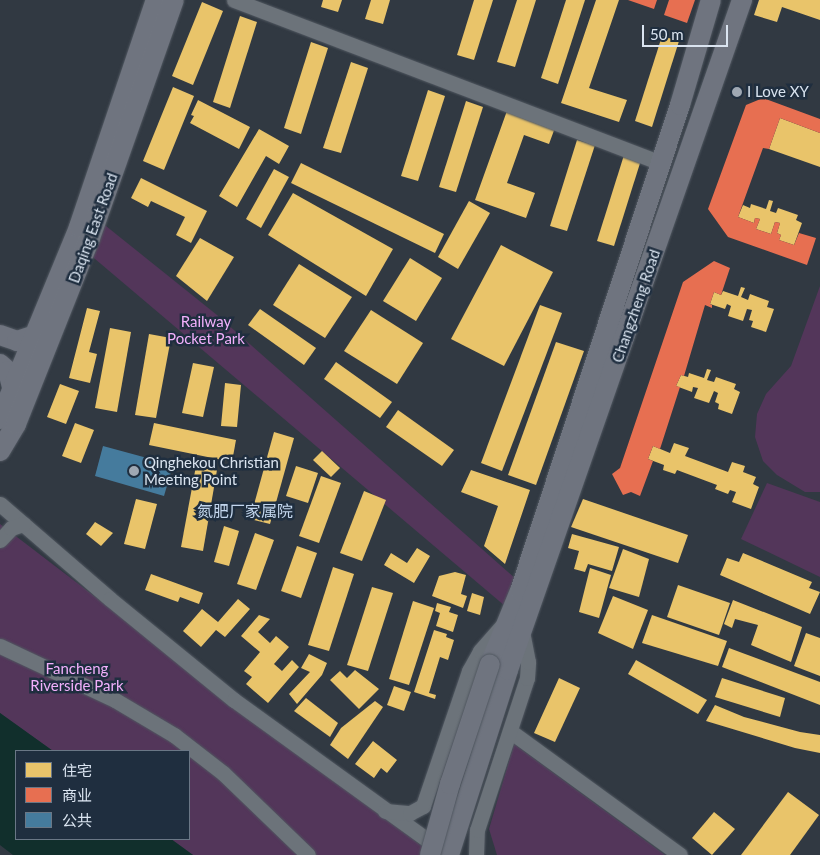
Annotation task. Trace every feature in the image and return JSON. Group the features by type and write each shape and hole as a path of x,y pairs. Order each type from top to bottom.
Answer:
{"main road":[{"name":"Daqing East Road","path":"0,419 14,390 78,227 156,0"},
{"name":"Daqing East Road","path":"0,451 16,424 87,247 174,0"},
{"name":"Changzheng Road","path":"521,620 520,591 660,164 711,0"},
{"name":"Changzheng Road","path":"521,620 742,0"},
{"path":"0,335 17,341 36,334"},
{"path":"0,364 8,371 14,390"},
{"path":"430,855 450,784 499,667 521,620"},
{"path":"448,855 499,667"}],"street":[{"path":"234,0 660,164"},
{"path":"2,506 110,600 234,700 384,811 448,855"},
{"path":"2,506 8,523 2,536"},
{"path":"2,536 23,524"},
{"path":"414,832 469,671 480,651 521,620 528,662 526,678 468,855"},
{"path":"0,646 115,700 174,735 223,773 308,855"},
{"path":"510,730 680,855"},
{"path":"384,811 398,814 410,813 423,806"},
{"path":"476,855 477,830"}],"green space":[{"name":"Railway Pocket Park","path":"101,222 217,315 516,579 505,606 88,253"},
{"path":"820,286 820,492 805,492 777,475 763,461 755,437 757,414 766,394 791,366"},
{"path":"767,483 820,502 820,577 741,539"},
{"name":"Fancheng Riverside Park","path":"0,524 434,855 193,855 172,840 190,840 190,750 52,750 0,713"},
{"path":"514,744 665,855 497,855 489,829"}],"shaded area":[{"path":"0,713 52,750 15,750 15,840 172,840 193,855 13,855 0,845"}],"building: 住宅":[{"path":"323,0 342,0 338,12 321,7"},
{"path":"371,0 390,0 383,24 365,19"},
{"path":"474,0 493,0 474,60 457,55"},
{"path":"517,0 536,0 515,67 497,62"},
{"path":"566,0 585,0 558,84 541,78"},
{"path":"596,0 619,0 589,88 627,100 619,122 561,103"},
{"path":"759,0 820,0 820,20 782,7 777,22 754,15"},
{"path":"202,2 223,11 193,85 172,76"},
{"path":"240,16 257,22 230,108 213,102"},
{"path":"662,36 679,41 652,127 635,121"},
{"path":"311,42 328,48 301,134 284,128"},
{"path":"351,62 368,68 341,153 323,148"},
{"path":"173,87 194,96 164,170 143,161"},
{"path":"428,90 445,96 418,181 401,176"},
{"path":"198,100 250,127 239,149 190,123 194,116 191,115"},
{"path":"466,101 483,107 456,192 439,187"},
{"path":"508,108 556,125 549,144 524,135 507,183 535,193 526,218 475,200"},
{"path":"780,118 820,133 820,167 769,149"},
{"path":"259,129 289,146 279,164 266,156 237,207 219,196"},
{"path":"577,140 595,145 567,231 550,226"},
{"path":"624,155 641,160 614,246 597,241"},
{"path":"301,163 444,234 435,253 291,183"},
{"path":"274,169 289,177 261,228 246,219"},
{"path":"141,178 207,211 191,243 176,235 185,217 151,201 148,207 131,198"},
{"path":"293,193 393,249 366,296 268,235"},
{"path":"769,200 773,201 770,211 776,213 778,208 798,215 796,220 802,223 794,245 779,240 781,235 777,233 780,223 775,222 771,234 756,229 760,219 755,218 754,223 738,217 743,205 750,208 751,204 766,209"},
{"path":"469,201 490,213 458,269 438,257"},
{"path":"200,238 234,257 207,301 176,276"},
{"path":"501,245 553,272 504,366 451,339"},
{"path":"410,258 442,278 416,321 383,301"},
{"path":"299,264 352,297 325,338 273,305"},
{"path":"741,287 745,288 741,297 748,300 750,294 769,301 767,307 774,309 766,332 751,327 753,321 749,320 752,310 747,309 743,321 728,316 731,306 727,304 725,309 710,304 714,292 721,295 723,291 738,296"},
{"path":"540,305 562,313 502,471 481,463"},
{"path":"87,308 100,311 89,352 97,354 90,383 69,378"},
{"path":"260,309 316,348 304,365 248,325"},
{"path":"371,310 423,343 397,384 344,351"},
{"path":"110,328 131,332 117,412 95,408"},
{"path":"149,334 171,338 156,418 135,415"},
{"path":"556,342 584,351 536,485 508,475"},
{"path":"336,362 392,402 380,418 324,379"},
{"path":"193,363 214,367 203,417 182,413"},
{"path":"707,369 711,370 707,380 714,382 716,377 736,384 734,389 740,392 732,414 718,409 719,404 715,402 718,393 714,391 709,403 694,398 698,388 693,387 692,392 676,386 681,375 688,377 689,373 704,378"},
{"path":"225,383 241,385 237,427 221,426"},
{"path":"60,384 79,391 66,424 47,417"},
{"path":"398,410 454,450 442,466 386,427"},
{"path":"75,423 94,430 81,463 62,456"},
{"path":"154,423 236,440 232,462 149,445"},
{"path":"274,432 294,438 270,524 250,519"},
{"path":"674,443 689,448 685,456 728,472 732,462 745,466 743,472 756,477 753,484 759,487 751,509 732,502 736,492 730,490 728,494 715,489 717,485 677,470 675,474 663,470 664,465 648,459 653,446 670,453"},
{"path":"322,451 340,468 331,477 313,460"},
{"path":"196,466 217,470 203,551 181,547"},
{"path":"296,466 318,473 308,503 286,496"},
{"path":"471,470 530,490 505,564 484,546 498,506 461,492"},
{"path":"321,476 341,483 319,543 299,536"},
{"path":"364,491 386,500 362,561 340,553"},
{"path":"136,499 157,504 145,549 124,544"},
{"path":"583,499 688,535 678,563 571,527"},
{"path":"95,522 113,533 101,546 86,534"},
{"path":"224,526 239,531 229,566 214,562"},
{"path":"255,533 274,540 256,590 237,584"},
{"path":"572,534 619,547 612,571 588,564 585,572 574,569 579,551 568,548"},
{"path":"297,546 317,553 301,598 281,591"},
{"path":"417,548 430,556 414,583 384,565 391,553 407,563"},
{"path":"623,549 649,559 639,597 609,588"},
{"path":"743,553 812,582 809,588 820,592 810,614 720,575 727,558 739,562"},
{"path":"333,567 354,574 329,651 308,645"},
{"path":"590,568 611,575 599,618 579,612"},
{"path":"455,572 466,575 461,594 467,596 463,608 432,596 439,576"},
{"path":"151,574 203,593 199,604 180,597 178,602 145,590"},
{"path":"678,585 730,603 719,635 667,617"},
{"path":"372,587 393,593 368,671 347,665"},
{"path":"472,593 484,597 480,615 467,611"},
{"path":"613,596 648,610 633,649 598,633"},
{"path":"238,599 250,609 225,637 216,630 201,647 183,631 202,609 218,622"},
{"path":"733,600 802,627 791,662 751,645 758,625 735,619 732,628 724,624"},
{"path":"413,601 434,608 409,685 389,679"},
{"path":"437,603 451,607 449,612 458,615 453,632 436,626 440,613 435,611"},
{"path":"259,615 270,619 258,632 270,643 276,636 289,647 274,664 282,671 292,660 299,667 268,703 246,684 252,677 244,671 260,652 241,636"},
{"path":"652,615 727,641 718,666 642,643"},
{"path":"434,630 447,634 446,637 454,640 448,660 440,657 429,693 436,695 435,699 414,692"},
{"path":"806,633 820,638 820,676 794,666"},
{"path":"729,648 820,682 820,705 722,667"},
{"path":"309,654 327,663 322,675 297,704 289,694 310,672 301,668"},
{"path":"636,660 707,700 698,714 628,674"},
{"path":"355,670 379,689 359,709 330,680 340,671 347,678"},
{"path":"559,678 580,688 555,742 534,733"},
{"path":"722,678 785,698 780,717 715,697"},
{"path":"394,686 411,692 404,711 387,705"},
{"path":"306,698 338,723 330,737 294,711"},
{"path":"375,701 383,707 348,759 330,745 341,728"},
{"path":"715,705 744,717 800,732 820,735 820,753 795,748 706,721"},
{"path":"373,741 397,760 387,773 381,768 374,778 355,764"},
{"path":"788,792 819,815 790,855 741,855"},
{"path":"714,812 735,829 712,855 692,838"}],"building: 商业":[{"path":"628,0 657,0 654,9"},
{"path":"669,0 695,0 687,23 664,15"},
{"path":"763,98 820,119 820,133 780,118 769,149 763,148 738,217 754,223 755,218 760,219 756,229 771,234 775,222 780,223 777,233 781,235 779,240 794,245 799,233 816,238 807,265 728,237 708,209 746,105"},
{"path":"714,261 730,268 721,295 714,292 710,304 712,308 705,305 684,376 681,375 676,386 680,387 660,449 653,446 648,459 653,461 640,496 631,492 623,495 612,474 620,468 683,282"}],"building: 公共":[{"name":"Qinghekou Christian Meeting Point","path":"103,446 173,465 164,496 95,476"}],"place":[{"name":"I Love XY","path":"737,92"},
{"name":"Qinghekou Christian Meeting Point","path":"134,471"}],"district":[{"name":"氮肥厂家属院","path":"245,511"}]}
